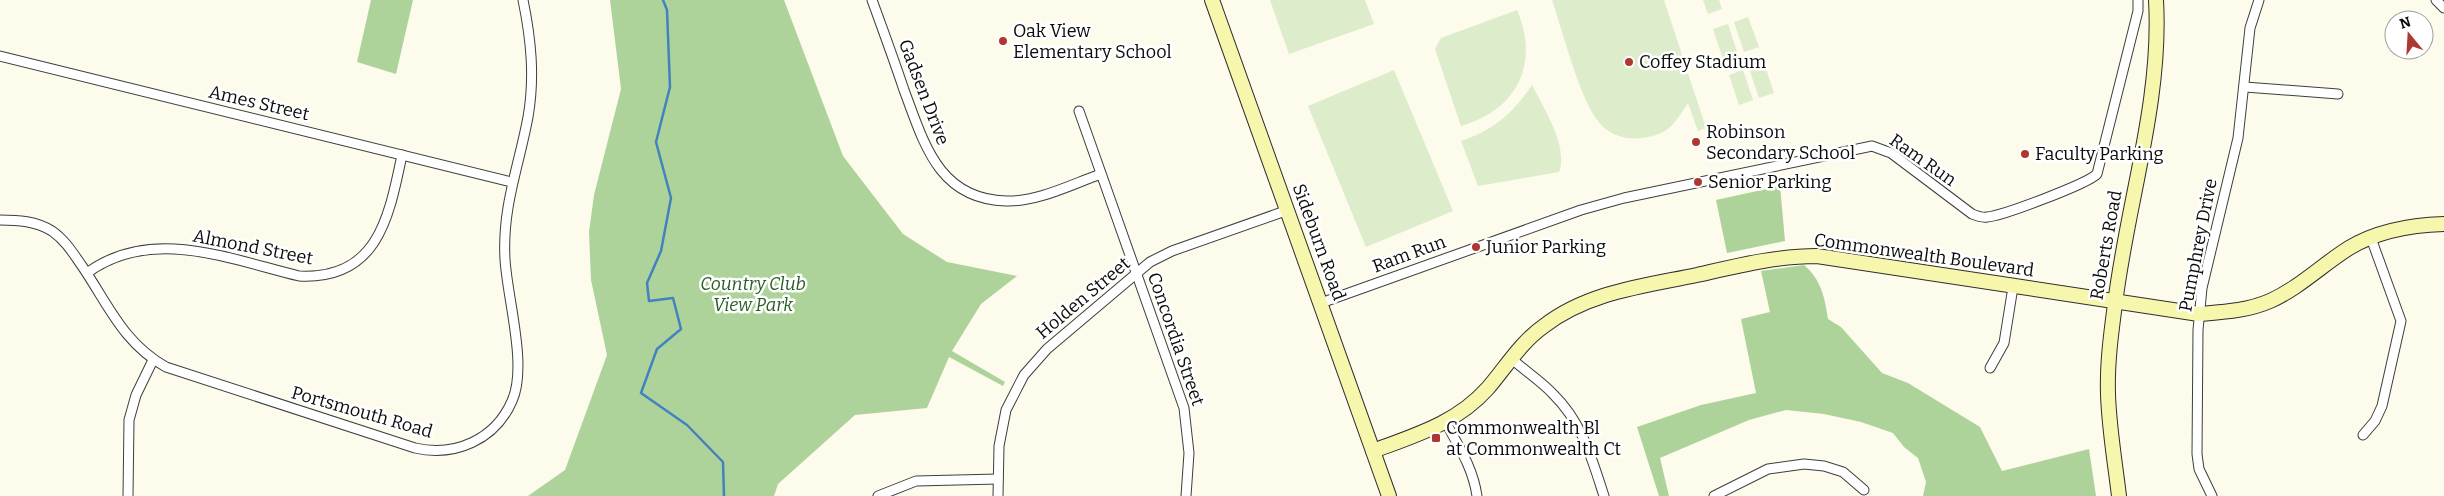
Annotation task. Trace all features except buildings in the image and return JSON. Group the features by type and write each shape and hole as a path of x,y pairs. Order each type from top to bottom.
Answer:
{"street":[{"name":"Portsmouth Road","path":"0,220 18,220 37,224 52,231 67,245 87,273 126,335 153,360 179,373 415,448 443,451 460,448 476,441 491,431 503,418 513,400 518,382 518,360 504,257 504,230 511,182 528,118 532,75 529,32 524,0"},
{"name":"Gadsen Drive","path":"872,0 923,142 938,168 952,182 968,192 986,199 1014,201 1036,197 1101,174"},
{"name":"Sideburn Road","path":"1212,0 1389,496"},
{"name":"Ram Run","path":"1321,303 1581,210 1624,198 1872,146 1890,153 1972,214 1978,216 1993,216 2062,192 2093,178 2100,167 2138,11 2138,0"},
{"name":"Roberts Road","path":"2120,496 2108,394 2115,303 2141,157 2151,88 2156,0"},
{"name":"Pumphrey Drive","path":"2212,496 2200,469 2197,454 2199,314 2207,262 2238,138 2250,28 2259,0"},
{"path":"2436,0 2444,8"},
{"name":"Ames Street","path":"0,56 511,182"},
{"path":"2245,87 2338,94"},
{"name":"Concordia Street","path":"1079,111 1184,408 1189,453 1186,496"},
{"name":"Almond Street","path":"87,273 101,263 127,253 165,248 197,251 299,276 315,277 338,271 354,263 368,251 380,235 386,221 402,155"},
{"name":"Holden Street","path":"998,496 998,446 1003,422 1012,397 1024,375 1047,349 1150,262 1172,251 1288,210"},
{"name":"Commonwealth Boulevard","path":"1373,451 1446,423 1487,389 1542,327 1560,314 1592,298 1772,259 1817,256 2115,303 2199,314 2229,312 2269,301 2290,290 2349,248 2371,238 2412,226 2444,224"},
{"path":"2363,435 2375,421 2382,406 2401,321 2371,238"},
{"path":"1990,368 2004,343 2013,287"},
{"path":"1512,359 1554,394 1572,417 1587,444 1604,496"},
{"path":"128,496 129,420 136,395 153,360"},
{"path":"1446,423 1468,462 1475,480 1477,496"},
{"path":"1714,496 1735,492 1768,469 1804,464 1824,466 1843,472 1864,490"},
{"path":"878,496 916,481 998,479"}],"green space":[{"path":"371,0 413,0 396,74 357,62"},
{"name":"Country Club View Park","path":"610,0 784,0 843,156 903,234 947,262 1017,276 981,304 952,351 1005,382 1003,386 949,357 927,408 855,415 778,484 774,496 528,496 565,470 607,355 591,280 589,232 594,195 621,89"},
{"path":"1270,0 1365,0 1374,24 1289,54"},
{"path":"1552,0 1664,0 1706,128 1698,131 1688,103 1674,123 1659,134 1642,138 1629,138 1617,136 1602,126 1591,110 1578,81"},
{"path":"1703,0 1719,0 1722,9 1708,14"},
{"path":"1517,10 1526,49 1524,66 1519,82 1509,97 1497,109 1480,119 1461,126 1435,49 1441,38"},
{"path":"1748,17 1759,47 1744,52 1734,22"},
{"path":"1728,24 1738,55 1723,59 1713,29"},
{"path":"1764,63 1774,93 1759,98 1749,68"},
{"path":"1394,70 1453,211 1366,247 1308,106"},
{"path":"1743,70 1753,100 1739,105 1729,75"},
{"path":"1532,85 1558,139 1561,151 1559,172 1478,186 1461,141 1483,132 1502,119 1518,104"},
{"path":"1780,186 1785,241 1727,253 1716,200"},
{"path":"1804,265 1810,270 1821,289 1828,319 1841,327 1882,373 1908,383 1980,427 2002,471 2089,449 2096,496 1923,496 1926,482 1918,458 1904,447 1893,433 1861,422 1824,414 1786,410 1749,420 1660,458 1669,496 1659,496 1637,427 1701,405 1756,393 1741,319 1770,312 1761,271"}],"waterway":[{"path":"663,0 667,10 670,87 656,142 671,198 661,251 647,283 649,301 673,298 681,329 657,349 641,393 687,425 723,462 724,496"}],"place":[{"name":"Oak View Elementary School","path":"1003,41"},
{"name":"Coffey Stadium","path":"1629,62"},
{"name":"Robinson Secondary School","path":"1696,142"},
{"name":"Faculty Parking","path":"2025,154"},
{"name":"Senior Parking","path":"1698,182"},
{"name":"Junior Parking","path":"1476,247"},
{"name":"Commonwealth Bl at Commonwealth Ct","path":"1436,438"}]}
